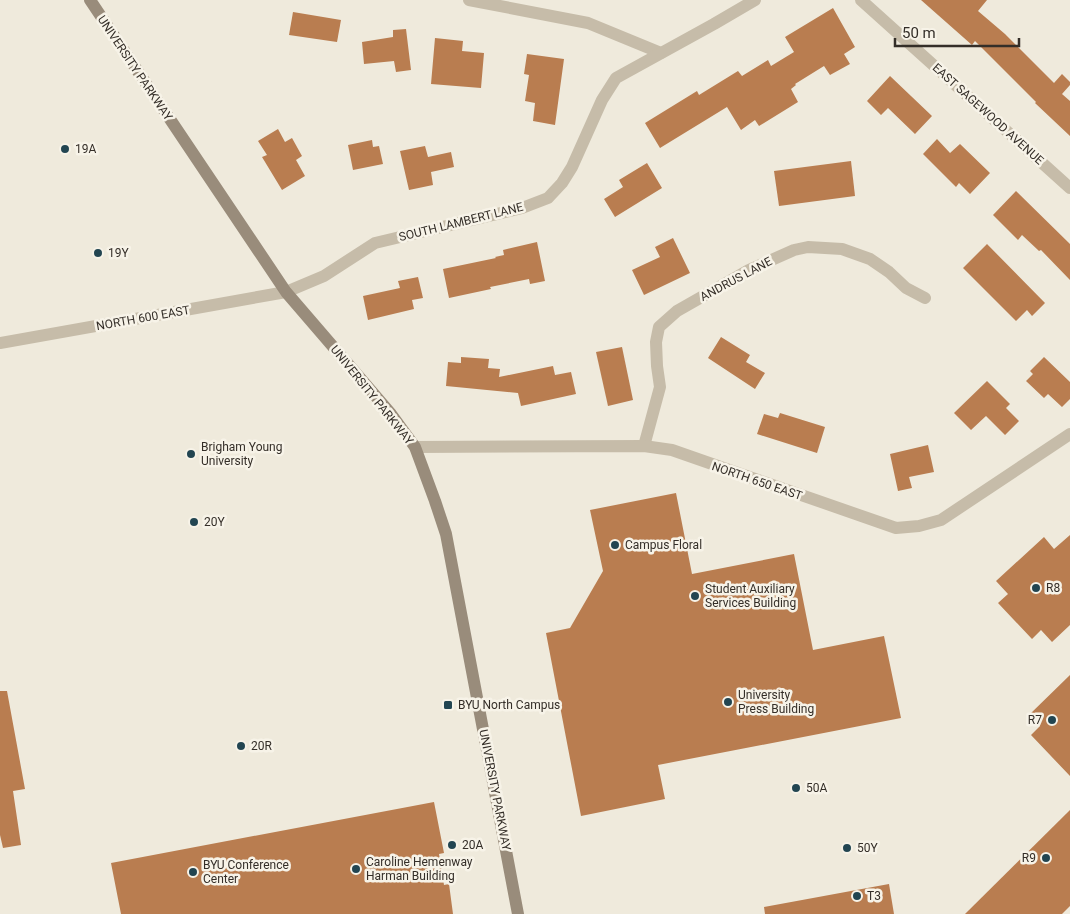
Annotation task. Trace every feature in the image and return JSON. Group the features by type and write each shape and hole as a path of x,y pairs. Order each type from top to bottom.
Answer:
{"main road":[{"name":"UNIVERSITY PARKWAY","path":"90,0 286,292 391,414 415,447 436,501 446,534 518,914"}],"street":[{"path":"469,0 588,23 662,52"},
{"name":"SOUTH LAMBERT LANE","path":"286,292 324,276 375,243 522,208 548,198 562,183 572,167 602,100 616,78 755,0"},
{"name":"EAST SAGEWOOD AVENUE","path":"861,0 1070,188"},
{"name":"ANDRUS LANE","path":"644,446 660,387 656,342 659,327 677,311 749,270 794,250 808,247 842,249 870,259 889,272 906,288 925,298"},
{"name":"NORTH 600 EAST","path":"0,343 286,292"},
{"name":"NORTH 650 EAST","path":"415,447 644,446 672,450 896,528 919,526 941,520 1070,434"}],"building":[{"path":"921,0 987,0 978,11 1005,34 1054,83 1062,74 1070,82 1070,85 1062,94 1070,101 1070,136 975,41 972,45"},
{"path":"833,8 855,47 844,54 850,64 830,75 824,66 795,84 791,89 798,102 759,126 755,120 741,130 727,107 660,148 645,123 697,91 699,95 738,71 742,76 768,60 771,66 794,52 785,37"},
{"path":"293,12 341,20 337,42 289,35"},
{"path":"406,29 411,70 396,72 394,61 364,64 362,42 393,37 393,30"},
{"path":"435,38 463,41 462,51 484,53 481,88 431,84"},
{"path":"527,54 564,59 555,125 533,121 535,103 525,101 529,75 524,74"},
{"path":"890,76 932,116 915,134 888,108 881,115 867,101"},
{"path":"278,129 285,142 292,138 302,156 296,160 305,176 282,190 262,157 267,155 258,141"},
{"path":"937,139 950,153 960,144 990,173 970,194 959,183 956,187 923,154"},
{"path":"372,140 373,147 379,146 383,164 353,170 348,145"},
{"path":"425,146 428,157 451,152 454,167 431,172 433,185 409,190 400,151"},
{"path":"851,161 855,196 779,206 774,171"},
{"path":"647,163 662,188 615,217 604,199 623,187 619,180"},
{"path":"1016,191 1070,244 1070,280 1041,250 1039,251 1022,235 1018,240 993,215"},
{"path":"673,238 690,273 644,295 632,270 660,257 655,247"},
{"path":"537,242 545,281 530,284 529,279 449,298 443,269 496,258 504,255 503,250"},
{"path":"987,244 1045,303 1032,316 1027,310 1016,321 963,268"},
{"path":"418,277 423,298 412,300 414,309 368,320 363,296 400,288 398,281"},
{"path":"721,337 750,355 746,362 765,373 755,389 708,358"},
{"path":"622,347 633,400 608,406 596,352"},
{"path":"461,357 489,359 488,368 500,369 499,377 553,366 555,375 571,372 576,394 521,406 518,393 446,386 448,362 461,363"},
{"path":"1044,357 1070,382 1070,399 1062,407 1048,394 1044,398 1026,381 1033,374 1030,371"},
{"path":"987,381 1010,404 1006,408 1019,421 1005,435 986,416 971,430 954,413"},
{"path":"780,413 825,427 817,453 757,434 764,414 778,418"},
{"path":"928,445 934,472 909,477 912,488 898,491 890,454"},
{"path":"676,493 692,574 794,554 813,650 884,636 901,718 658,765 665,799 581,816 546,633 570,628 603,571 590,510"},
{"name":"R8","path":"1070,535 1070,625 1052,642 1041,630 1032,639 998,603 1008,594 996,581 1044,537 1054,549"},
{"name":"R7","path":"1070,675 1070,776 1031,735 1040,726 1029,715"},
{"path":"0,691 7,691 25,789 13,791 21,845 3,848 0,835"},
{"name":"Caroline Hemenway Harman Building","path":"434,802 444,853 439,854 444,885 449,884 453,914 121,914 111,863"},
{"name":"R9","path":"1070,810 1070,906 1062,914 965,914"},
{"name":"T3","path":"889,884 894,914 765,914 764,907"}],"place":[{"name":"19A","path":"65,149"},
{"name":"19Y","path":"98,253"},
{"name":"Brigham Young University","path":"191,454"},
{"name":"20Y","path":"194,522"},
{"name":"Campus Floral","path":"615,545"},
{"name":"R8","path":"1036,588"},
{"name":"Student Auxiliary Services Building","path":"695,596"},
{"name":"University Press Building","path":"728,702"},
{"name":"BYU North Campus","path":"448,705"},
{"name":"R7","path":"1052,720"},
{"name":"20R","path":"241,746"},
{"name":"50A","path":"796,788"},
{"name":"20A","path":"452,845"},
{"name":"50Y","path":"847,848"},
{"name":"R9","path":"1046,858"},
{"name":"Caroline Hemenway Harman Building","path":"356,869"},
{"name":"BYU Conference Center","path":"193,872"},
{"name":"T3","path":"857,896"}]}
